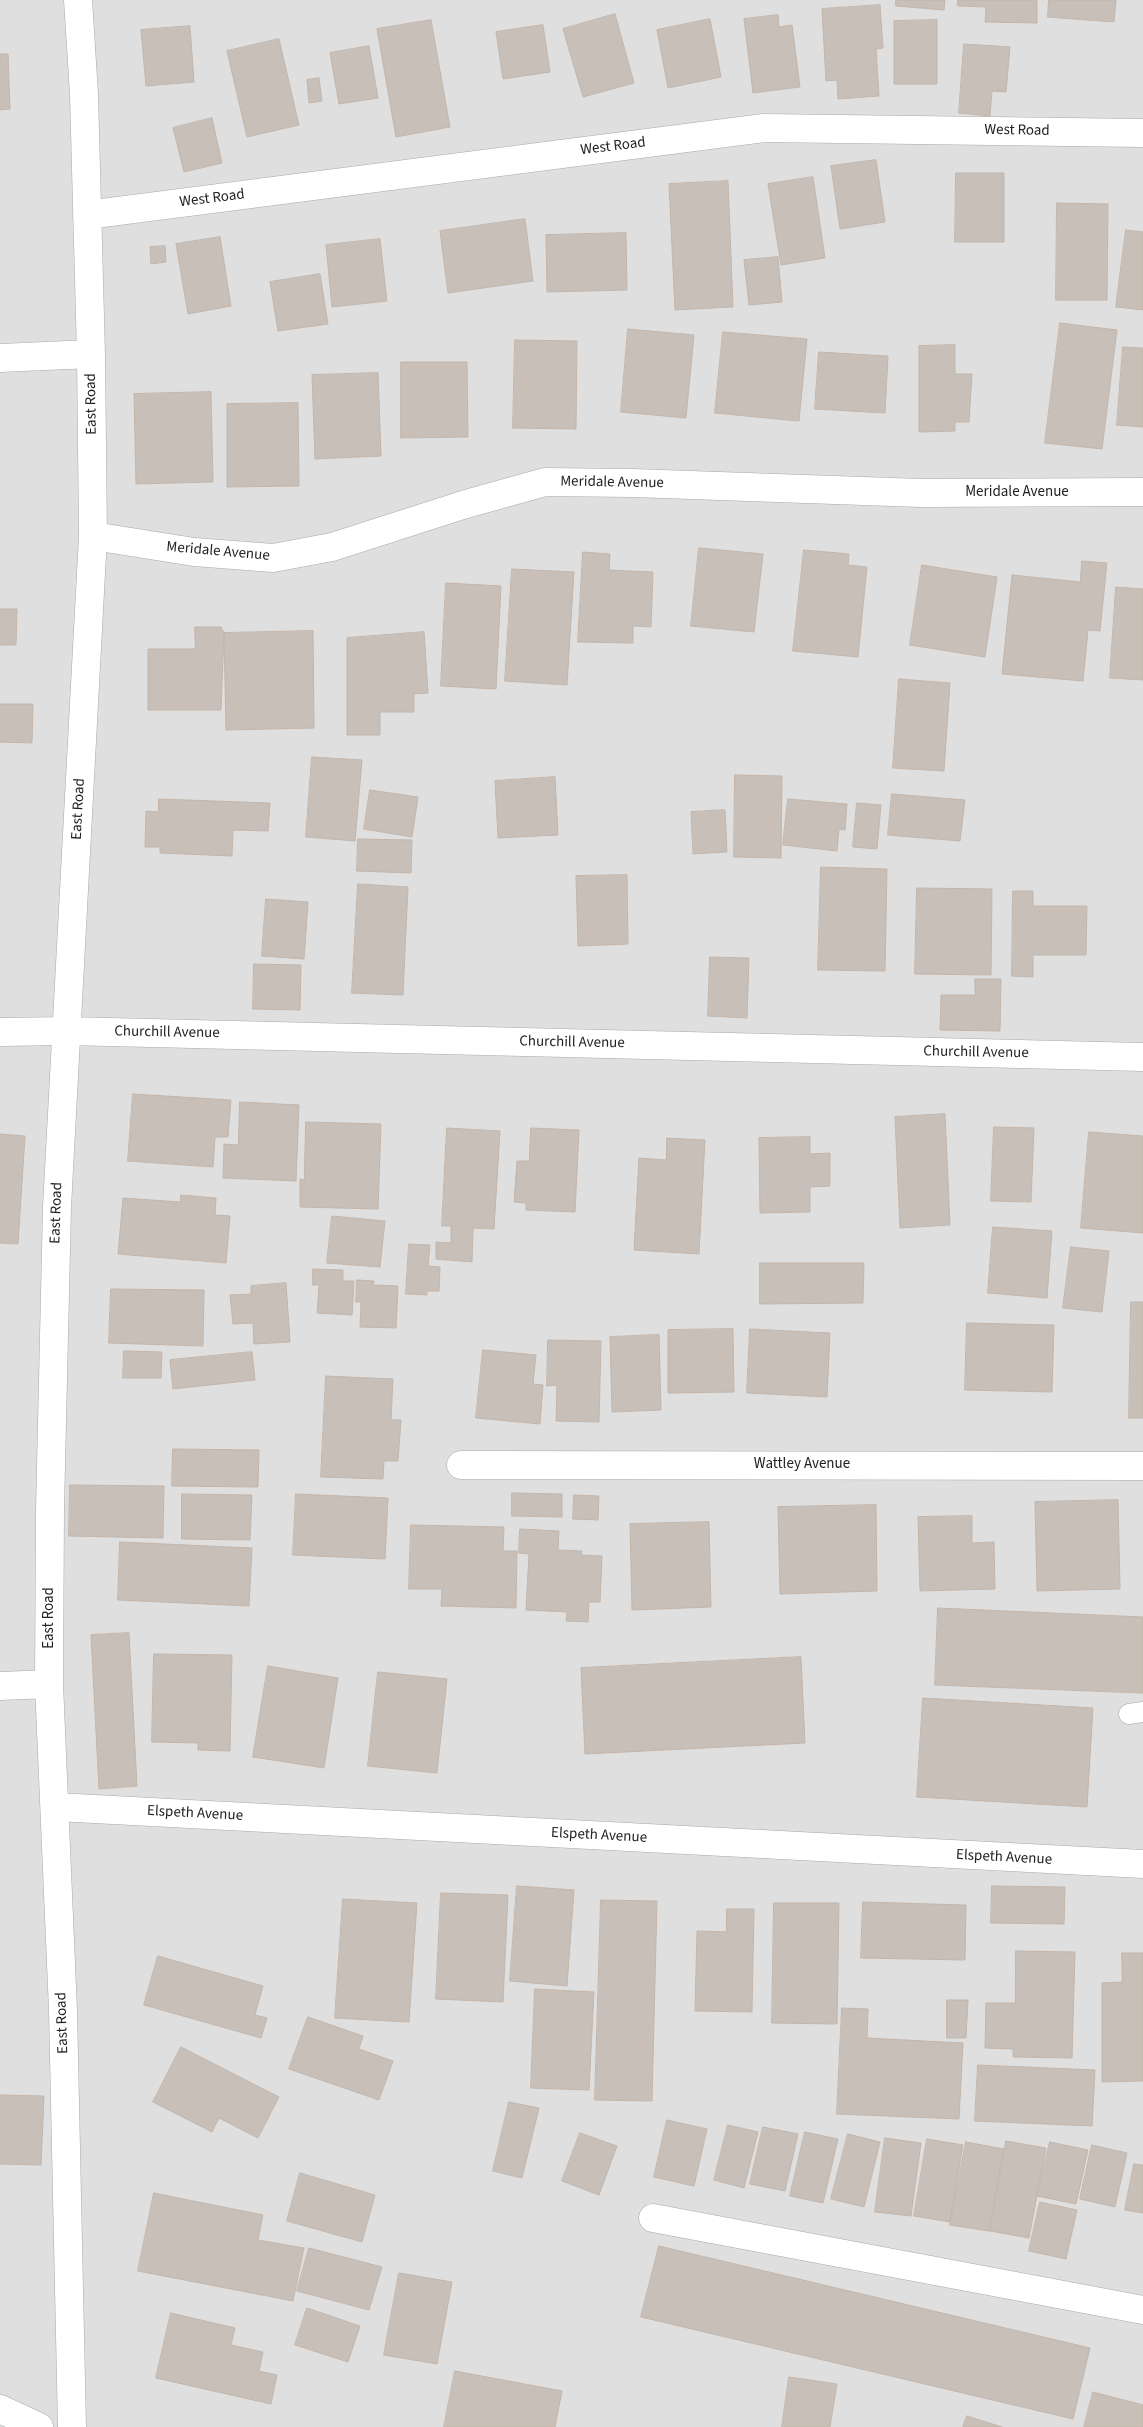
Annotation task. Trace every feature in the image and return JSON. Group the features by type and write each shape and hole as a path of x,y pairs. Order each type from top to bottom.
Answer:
{"street":[{"name":"East Road","path":"72,2427 63,2010 56,1807 49,1684 50,1509 57,1207 68,1031 93,536 91,354 84,94 78,0"},
{"name":"West Road","path":"87,215 764,128 1143,133"},
{"path":"0,358 91,354"},
{"name":"Meridale Avenue","path":"93,536 194,552 272,558 332,547 466,504 545,482 633,483 921,493 1143,492"},
{"name":"Churchill Avenue","path":"0,1032 68,1031 1143,1057"},
{"name":"Wattley Avenue","path":"461,1465 1143,1466"},
{"path":"0,1686 49,1684"},
{"name":"Elspeth Avenue","path":"56,1807 1051,1861 1143,1864"},
{"path":"653,2218 1143,2310"},
{"path":"0,2409 39,2427"}],"shaded area":[{"path":"0,0 1143,0 1143,2427 0,2427"}],"building":[{"path":"896,0 945,0 944,10 896,6"},
{"path":"958,0 1037,0 1037,23 985,22 986,7 958,6"},
{"path":"1049,0 1116,0 1114,22 1048,17"},
{"path":"880,5 883,48 876,49 879,96 838,99 837,80 826,81 822,9"},
{"path":"615,14 634,83 583,97 563,29"},
{"path":"778,15 779,27 792,25 800,87 753,93 744,19"},
{"path":"710,19 721,77 668,88 657,30"},
{"path":"431,20 450,127 396,137 377,29"},
{"path":"937,20 937,84 894,84 894,21"},
{"path":"543,25 550,72 503,79 496,32"},
{"path":"190,26 194,82 146,86 141,30"},
{"path":"279,39 299,125 247,137 227,51"},
{"path":"964,44 1010,47 1006,92 992,91 990,116 959,113"},
{"path":"369,46 378,98 339,104 330,53"},
{"path":"0,54 8,54 10,109 0,110"},
{"path":"319,78 322,101 309,103 307,80"},
{"path":"212,118 222,163 184,172 173,128"},
{"path":"876,160 885,222 840,229 831,166"},
{"path":"956,173 1004,173 1004,242 955,242"},
{"path":"813,177 825,258 781,265 768,184"},
{"path":"728,181 733,307 675,310 669,184"},
{"path":"1057,203 1108,204 1107,300 1056,300"},
{"path":"525,219 533,281 448,293 440,231"},
{"path":"1126,230 1143,232 1143,310 1116,307"},
{"path":"626,233 627,290 547,292 546,235"},
{"path":"220,237 231,306 188,314 176,244"},
{"path":"380,239 387,301 332,307 326,245"},
{"path":"165,246 166,262 151,264 150,247"},
{"path":"778,257 782,302 749,305 744,260"},
{"path":"320,274 328,324 278,331 270,282"},
{"path":"1060,323 1117,330 1102,449 1045,443"},
{"path":"628,329 694,335 686,418 621,412"},
{"path":"723,332 807,339 799,421 715,413"},
{"path":"515,340 577,341 576,429 513,428"},
{"path":"955,345 955,374 972,374 969,422 955,422 955,431 919,432 919,346"},
{"path":"1123,347 1143,348 1143,427 1117,425"},
{"path":"819,352 888,356 885,413 815,409"},
{"path":"401,362 467,362 468,437 401,438"},
{"path":"378,373 381,456 315,459 312,375"},
{"path":"211,392 213,482 136,484 134,394"},
{"path":"298,403 299,486 227,487 227,404"},
{"path":"699,548 763,554 754,632 691,626"},
{"path":"804,550 849,554 848,565 867,567 858,657 793,651"},
{"path":"583,552 610,554 609,570 653,572 651,627 633,626 633,643 578,642"},
{"path":"1082,561 1107,563 1100,631 1088,630 1083,681 1002,674 1012,575 1080,582"},
{"path":"922,565 997,577 985,657 910,645"},
{"path":"512,569 574,572 567,685 505,681"},
{"path":"446,583 501,586 496,689 441,686"},
{"path":"1116,587 1143,589 1143,680 1110,678"},
{"path":"0,609 17,609 16,645 0,645"},
{"path":"195,627 221,627 224,633 221,710 148,710 148,649 195,649"},
{"path":"313,631 314,728 226,730 224,633"},
{"path":"424,632 428,693 414,694 414,712 380,712 380,735 347,735 347,638"},
{"path":"899,679 950,683 944,771 893,768"},
{"path":"0,704 33,704 32,743 0,742"},
{"path":"312,757 362,760 355,841 306,837"},
{"path":"735,775 782,776 781,858 734,857"},
{"path":"555,777 558,835 498,838 495,781"},
{"path":"370,790 418,797 412,837 364,829"},
{"path":"892,794 965,800 960,841 888,835"},
{"path":"159,799 270,803 268,831 233,830 232,856 160,853 160,847 145,847 146,811 158,812"},
{"path":"788,799 847,804 845,830 839,829 837,851 783,845"},
{"path":"857,803 881,805 877,849 853,847"},
{"path":"725,810 727,852 693,854 691,812"},
{"path":"358,839 412,840 411,873 357,871"},
{"path":"821,867 887,869 885,971 818,970"},
{"path":"627,875 628,944 578,946 576,876"},
{"path":"358,884 408,887 403,995 352,993"},
{"path":"917,888 992,889 991,975 915,974"},
{"path":"1013,891 1033,891 1033,906 1087,906 1086,955 1033,955 1033,977 1012,976"},
{"path":"266,899 308,902 304,959 262,956"},
{"path":"710,957 749,958 747,1018 708,1016"},
{"path":"254,964 301,965 300,1010 253,1009"},
{"path":"975,979 1001,979 1000,1031 940,1030 941,995 975,995"},
{"path":"133,1094 231,1100 228,1137 215,1137 213,1167 128,1161"},
{"path":"240,1102 299,1105 296,1181 223,1178 224,1144 238,1145"},
{"path":"945,1114 950,1225 900,1228 895,1117"},
{"path":"306,1122 381,1124 378,1209 300,1207 300,1179 304,1180"},
{"path":"994,1127 1034,1128 1031,1202 991,1201"},
{"path":"447,1128 500,1131 494,1229 473,1228 472,1262 436,1259 436,1242 451,1243 451,1226 442,1226"},
{"path":"531,1128 579,1130 575,1212 526,1210 526,1203 514,1202 517,1161 529,1161"},
{"path":"1089,1132 1143,1136 1143,1233 1081,1228"},
{"path":"0,1134 25,1136 18,1244 0,1243"},
{"path":"810,1137 810,1154 830,1153 830,1186 810,1187 810,1212 760,1213 759,1138"},
{"path":"667,1138 705,1140 699,1254 634,1250 639,1158 666,1160"},
{"path":"181,1195 216,1198 215,1215 230,1216 226,1263 118,1254 123,1198 180,1202"},
{"path":"332,1216 385,1221 380,1267 327,1263"},
{"path":"993,1227 1052,1231 1047,1298 988,1293"},
{"path":"409,1244 430,1245 428,1266 440,1267 439,1291 427,1291 427,1295 406,1294"},
{"path":"1071,1247 1109,1251 1102,1312 1063,1308"},
{"path":"760,1263 864,1263 863,1303 760,1304"},
{"path":"313,1269 343,1270 343,1281 354,1281 352,1315 317,1313 319,1285 313,1285"},
{"path":"357,1280 374,1281 373,1285 398,1286 396,1328 360,1327 361,1302 356,1302"},
{"path":"286,1283 290,1342 254,1344 253,1323 233,1324 230,1295 251,1294 251,1286"},
{"path":"111,1289 204,1290 203,1346 109,1343"},
{"path":"1131,1302 1143,1302 1143,1418 1129,1418"},
{"path":"967,1323 1054,1325 1052,1392 965,1390"},
{"path":"733,1329 734,1392 668,1393 668,1330"},
{"path":"750,1329 830,1333 827,1397 747,1393"},
{"path":"659,1335 661,1410 612,1412 610,1337"},
{"path":"548,1340 601,1341 599,1422 556,1421 557,1385 547,1386"},
{"path":"483,1350 536,1355 533,1384 543,1385 540,1424 476,1418"},
{"path":"124,1351 162,1352 161,1378 123,1378"},
{"path":"252,1352 255,1380 173,1389 170,1360"},
{"path":"326,1376 393,1379 391,1420 401,1420 398,1461 384,1461 383,1479 321,1477"},
{"path":"173,1449 259,1450 258,1487 172,1486"},
{"path":"70,1485 164,1486 163,1538 69,1536"},
{"path":"512,1493 562,1494 562,1517 512,1516"},
{"path":"182,1494 252,1495 250,1540 182,1539"},
{"path":"296,1494 388,1498 385,1559 293,1555"},
{"path":"574,1495 599,1496 598,1520 573,1519"},
{"path":"1118,1500 1120,1589 1037,1591 1035,1502"},
{"path":"876,1505 877,1591 780,1594 778,1507"},
{"path":"972,1516 972,1543 994,1542 995,1589 920,1591 918,1517"},
{"path":"709,1522 711,1607 632,1610 630,1524"},
{"path":"411,1525 504,1527 503,1551 517,1551 516,1608 441,1606 442,1589 409,1589"},
{"path":"520,1529 559,1531 558,1550 582,1551 581,1555 602,1556 600,1602 589,1602 588,1622 566,1621 567,1612 526,1610 529,1554 519,1553"},
{"path":"120,1542 252,1548 249,1606 118,1600"},
{"path":"938,1608 1143,1617 1143,1693 935,1685"},
{"path":"129,1633 137,1786 99,1789 91,1635"},
{"path":"154,1654 232,1655 230,1751 198,1750 198,1743 152,1742"},
{"path":"801,1657 805,1743 585,1754 581,1668"},
{"path":"268,1666 338,1678 324,1768 253,1757"},
{"path":"378,1672 447,1679 437,1773 368,1766"},
{"path":"923,1698 1093,1708 1087,1807 917,1797"},
{"path":"517,1886 574,1890 567,1986 510,1981"},
{"path":"992,1886 1065,1887 1064,1924 991,1923"},
{"path":"441,1893 508,1895 503,2002 436,1999"},
{"path":"343,1899 417,1903 409,2022 335,2018"},
{"path":"601,1900 657,1901 652,2101 595,2100"},
{"path":"863,1902 966,1905 965,1960 861,1958"},
{"path":"774,1903 839,1903 837,2024 772,2023"},
{"path":"727,1909 754,1909 752,2012 695,2011 697,1931 726,1932"},
{"path":"1016,1951 1075,1952 1072,2058 1013,2057 1013,2049 985,2048 986,2003 1015,2003"},
{"path":"1122,1953 1143,1953 1143,2081 1102,2082 1102,1983 1122,1982"},
{"path":"158,1956 263,1986 255,2015 267,2018 261,2038 144,2005"},
{"path":"535,1989 594,1992 589,2090 531,2088"},
{"path":"947,2000 968,2000 966,2038 947,2038"},
{"path":"842,2008 868,2009 867,2038 963,2043 959,2119 837,2114"},
{"path":"308,2017 363,2036 359,2049 393,2061 379,2100 289,2069"},
{"path":"181,2047 279,2097 258,2138 219,2118 212,2132 153,2102"},
{"path":"978,2065 1095,2070 1092,2126 975,2121"},
{"path":"0,2095 44,2096 41,2165 0,2164"},
{"path":"509,2102 539,2108 522,2178 493,2171"},
{"path":"667,2120 707,2129 694,2186 654,2177"},
{"path":"728,2125 758,2132 744,2188 714,2180"},
{"path":"763,2127 798,2134 785,2191 750,2184"},
{"path":"805,2132 838,2139 823,2203 790,2196"},
{"path":"580,2133 617,2146 599,2195 562,2181"},
{"path":"848,2134 880,2142 864,2207 831,2199"},
{"path":"885,2138 921,2143 911,2216 875,2212"},
{"path":"927,2139 963,2145 950,2222 914,2216"},
{"path":"1006,2141 1046,2148 1029,2238 990,2231"},
{"path":"966,2142 1004,2149 989,2231 950,2225"},
{"path":"1050,2142 1088,2150 1076,2204 1037,2196"},
{"path":"1092,2145 1127,2153 1115,2207 1080,2199"},
{"path":"1134,2164 1143,2165 1143,2213 1125,2210"},
{"path":"300,2173 375,2195 362,2242 287,2221"},
{"path":"154,2193 263,2215 258,2240 304,2248 293,2301 138,2271"},
{"path":"1040,2202 1077,2210 1066,2259 1029,2251"},
{"path":"659,2246 1090,2348 1073,2419 641,2317"},
{"path":"309,2248 382,2267 369,2310 297,2291"},
{"path":"399,2273 452,2282 437,2364 384,2355"},
{"path":"307,2308 360,2326 348,2362 295,2345"},
{"path":"171,2313 235,2328 231,2345 263,2352 259,2371 277,2375 271,2404 156,2378"},
{"path":"455,2371 562,2391 555,2427 444,2427"},
{"path":"789,2377 837,2384 830,2427 782,2427"},
{"path":"1093,2392 1143,2405 1143,2427 1084,2427"},
{"path":"967,2416 1002,2427 963,2427"}]}
